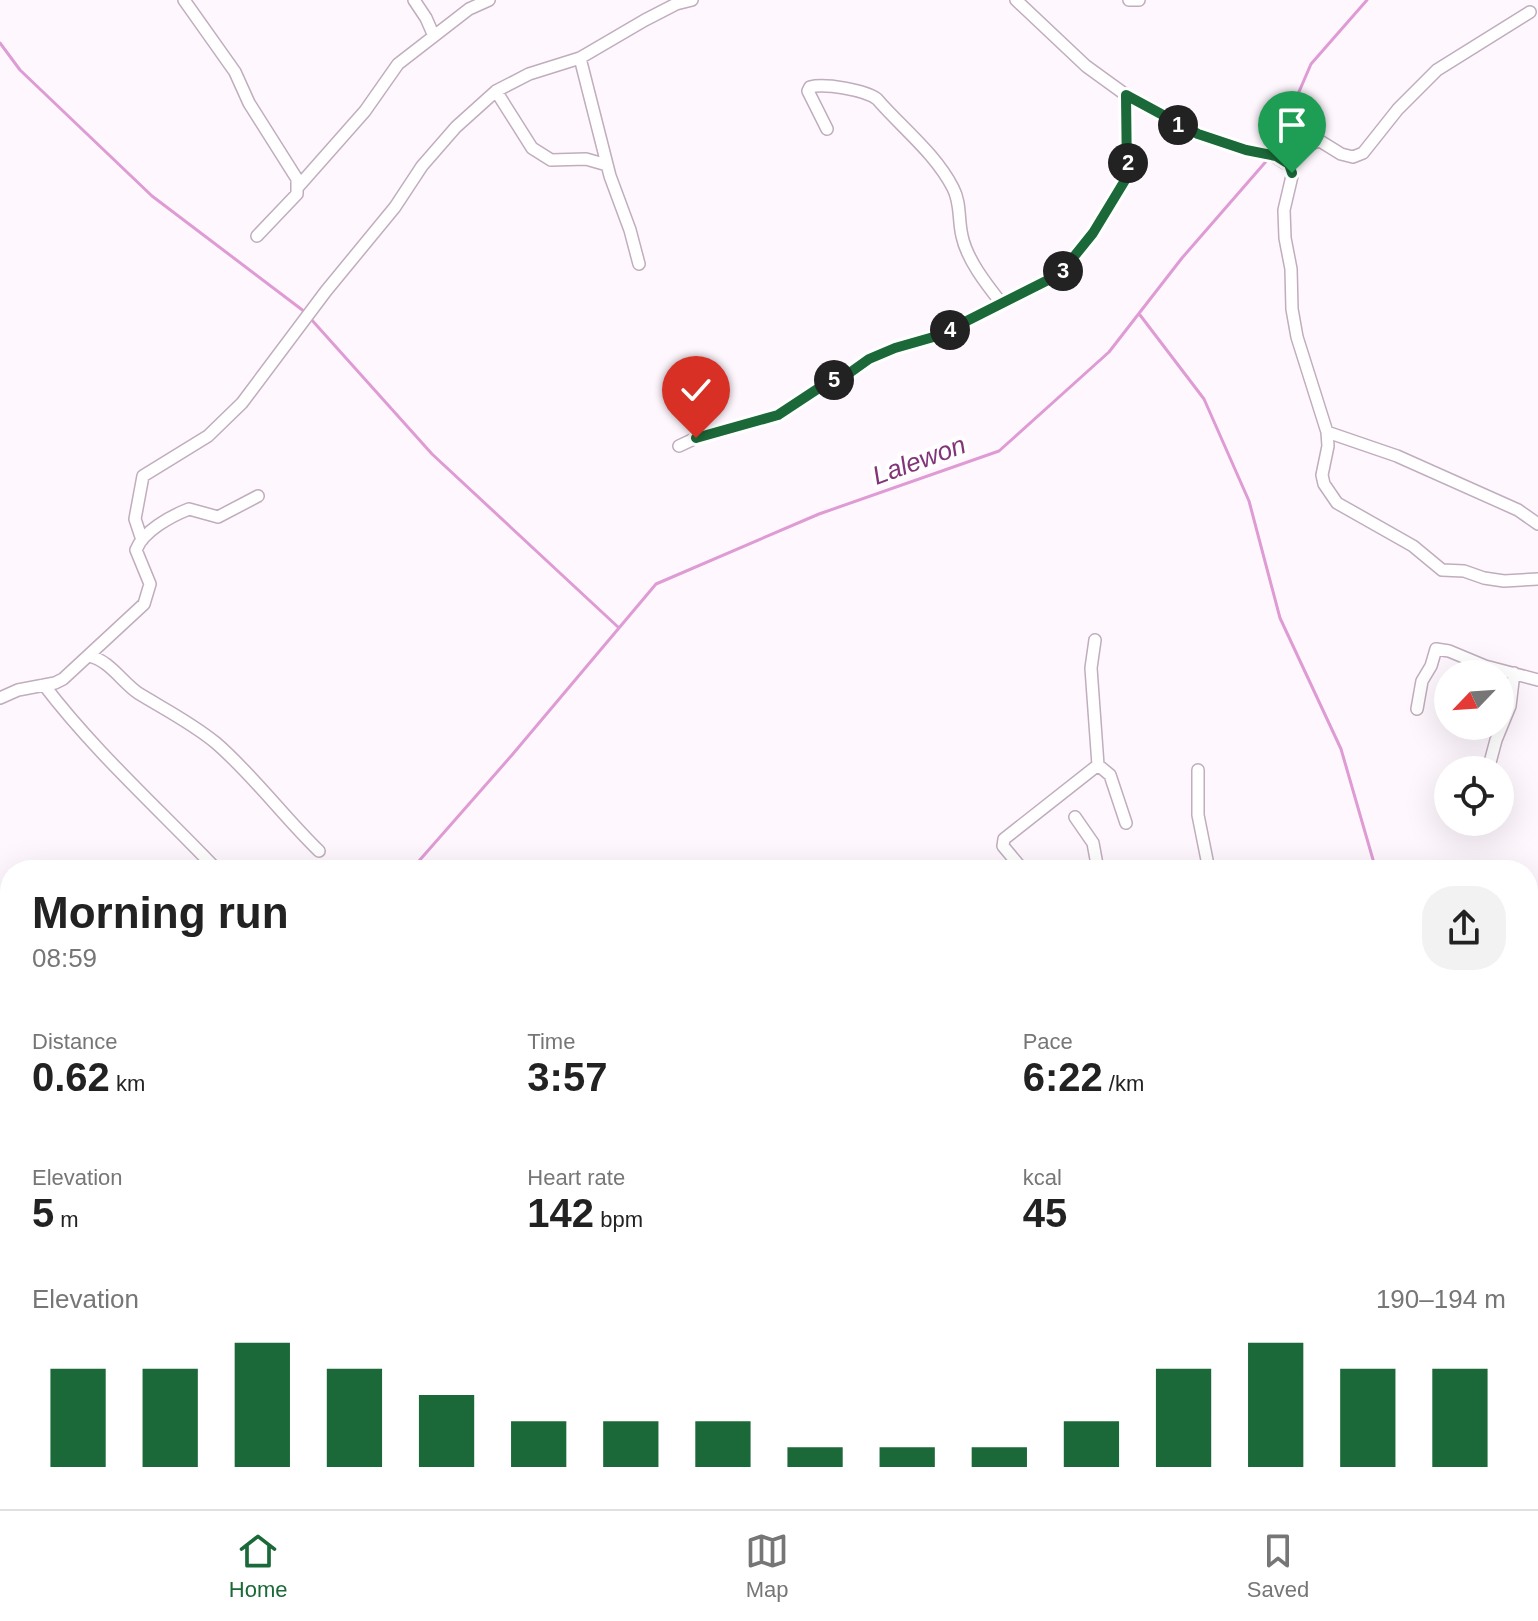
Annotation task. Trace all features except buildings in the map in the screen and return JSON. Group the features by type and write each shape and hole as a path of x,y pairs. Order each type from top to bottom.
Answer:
{"street":[{"path":"184,0 235,72 249,103 297,179 297,194 257,236"},
{"path":"414,0 433,34"},
{"path":"297,188 365,111 391,71 433,34 474,6 489,0"},
{"path":"142,540 135,519 143,476 208,436 242,403 326,291 395,207 422,166 456,127 496,91 529,74 580,58 675,2 692,0"},
{"path":"1129,0 1139,0"},
{"path":"1023,2 1086,66 1126,95 1198,134 1246,150 1271,154 1289,164 1292,176 1284,210 1292,309 1300,347 1327,432 1328,446 1322,475 1324,484 1337,503 1413,546 1442,570 1464,571 1504,581 1538,579"},
{"path":"1289,164 1309,144 1320,141 1353,157 1363,153 1398,109 1437,70 1530,12"},
{"path":"580,58 607,165 639,264"},
{"path":"827,129 808,91 810,87 838,87 870,94 920,142 952,184 958,199 964,242 981,275 1002,304"},
{"path":"496,91 532,148 551,160 586,159 607,165"},
{"path":"679,446 696,438 778,415 869,359 937,336 1060,274 1080,252 1124,186 1129,169 1125,131 1126,95"},
{"path":"1327,432 1397,456 1518,510 1538,524"},
{"path":"0,698 18,690 63,679 144,604 148,597 149,578 136,550 159,525 189,509 218,517 258,496"},
{"path":"1095,640 1091,668 1098,765 1110,775 1126,823"},
{"path":"1417,709 1422,681 1436,649 1472,660"},
{"path":"89,656 99,659 137,692 175,713 214,741 261,785 288,820 319,851"},
{"path":"1514,673 1538,680"},
{"path":"44,685 71,719 207,860"},
{"path":"1015,860 1003,846 1004,839 1098,765"},
{"path":"1198,770 1198,815 1207,860"},
{"path":"1075,817 1093,843 1096,860"}],"waterway":[{"name":"Lalewon","path":"1273,152 1311,64 1367,0"},
{"path":"0,43 20,70 152,196 305,312"},
{"name":"Lalewon","path":"420,860 656,584 819,514 999,451 1109,352 1182,258 1269,158"},
{"path":"1140,315 1204,399 1249,501 1280,618 1341,749 1373,860"},
{"path":"310,318 432,454 618,627"}],"route":[{"path":"696,438 778,415 869,359 937,336 1060,274 1080,252 1124,186 1129,169 1125,131 1126,95 1198,134 1276,156 1289,164 1292,173"}]}
